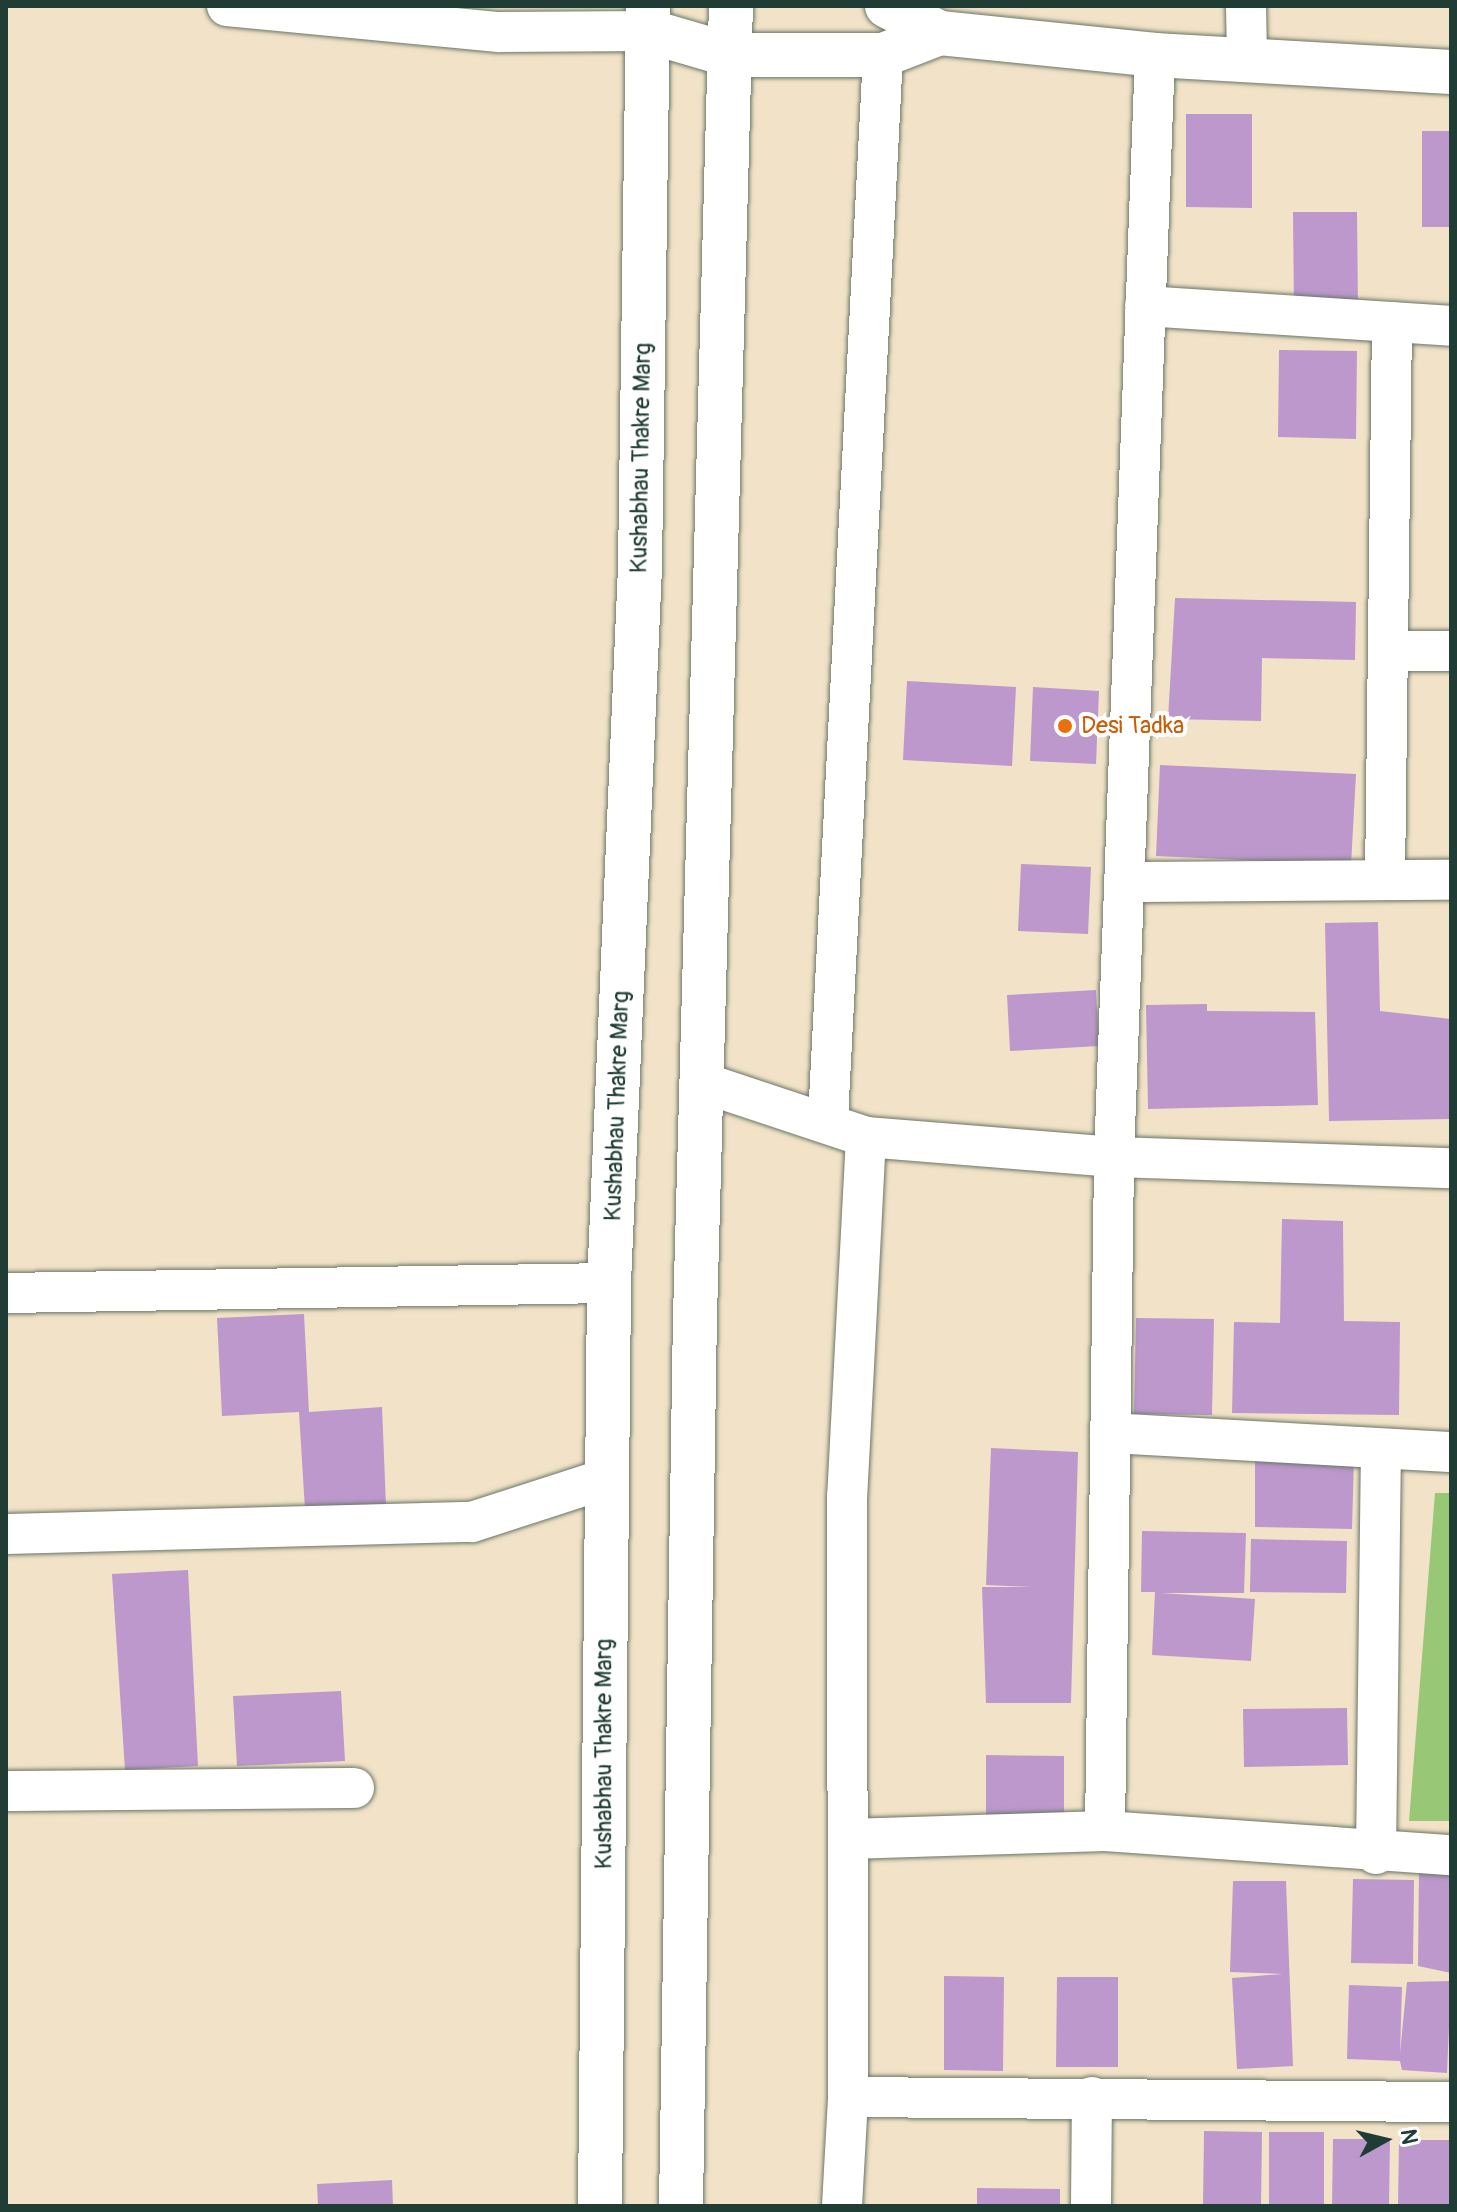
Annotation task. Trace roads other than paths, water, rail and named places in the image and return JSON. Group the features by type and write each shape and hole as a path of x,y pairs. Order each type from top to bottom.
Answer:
{"main road":[{"path":"648,19 714,6"},
{"path":"681,2206 701,1082 731,6"},
{"path":"887,6 940,33 1155,55 1451,72"},
{"path":"648,19 730,55 883,55 940,33"},
{"name":"Kushabhau Thakre Marg","path":"600,2206 609,1283 640,566 648,19"}],"street":[{"path":"227,6 479,18 648,19"},
{"path":"1246,6 1247,60"},
{"path":"828,1119 883,55"},
{"path":"1105,1831 1114,1157 1128,882 1155,55"},
{"path":"1145,306 1451,326"},
{"path":"1385,879 1392,322"},
{"path":"1388,651 1451,651"},
{"path":"1128,882 1451,880"},
{"path":"701,1082 828,1119 866,1137 1114,1157 1451,1168"},
{"path":"842,2206 848,2097 847,1496 866,1137"},
{"path":"6,1293 609,1283"},
{"path":"1110,1433 1381,1452 1451,1452"},
{"path":"1376,1854 1381,1452"},
{"path":"6,1534 472,1522 605,1479"},
{"path":"6,1791 354,1788"},
{"path":"848,1839 1105,1831 1376,1854 1451,1855"},
{"path":"848,2097 1451,2102"},
{"path":"1091,2206 1092,2097"}],"place":[{"name":"Desi Tadka","path":"1065,726"}]}
